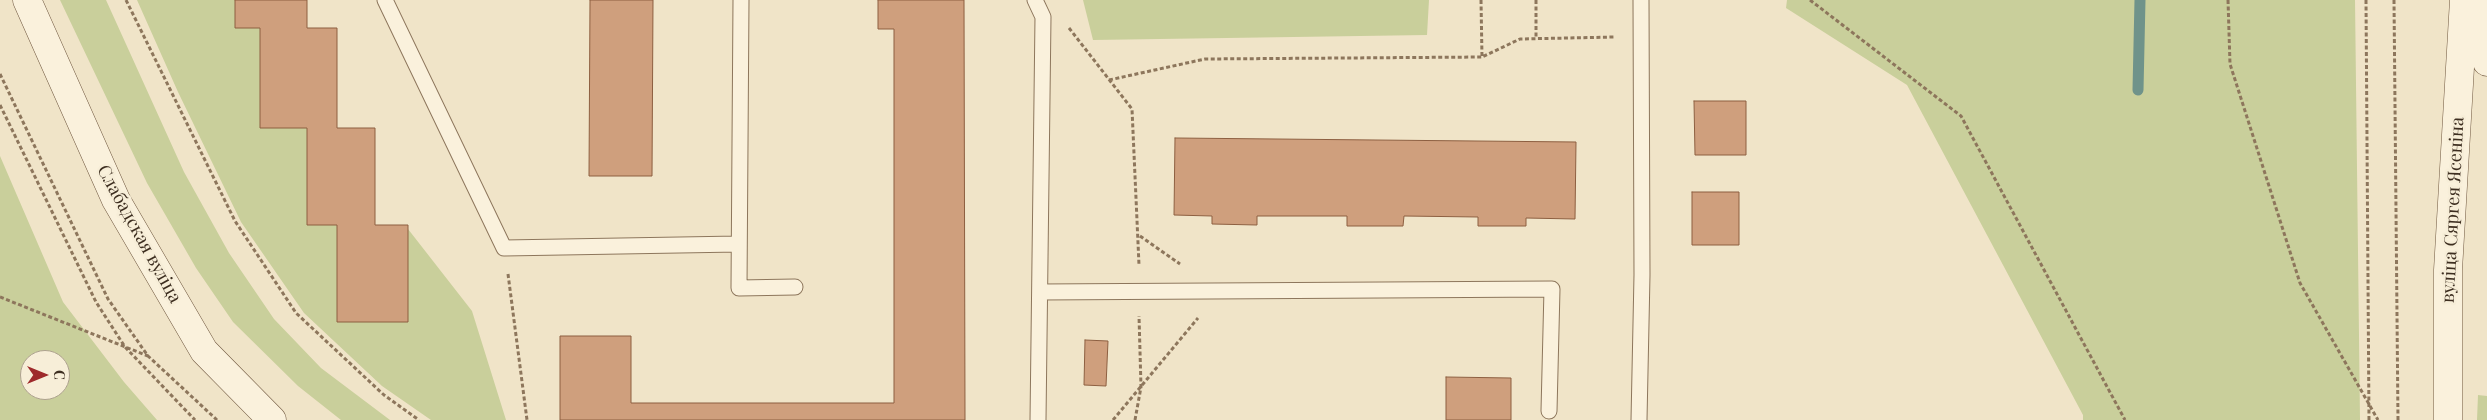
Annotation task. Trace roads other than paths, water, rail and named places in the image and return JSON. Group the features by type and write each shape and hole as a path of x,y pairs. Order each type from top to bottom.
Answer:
{"main road":[{"name":"Слабадская вуліца","path":"26,0 116,200 204,351 272,420"},
{"name":"вуліца Сяргея Ясеніна","path":"2448,420 2448,270 2464,0"},
{"path":"2480,0 2487,62"}],"lane":[{"path":"385,0 504,248 738,244"},
{"path":"741,0 739,288 795,287"},
{"path":"1035,0 1043,17 1038,420"},
{"path":"1639,420 1642,275 1641,0"},
{"path":"1040,292 1552,289 1550,411"}],"waterway":[{"path":"2138,90 2140,0"}]}
